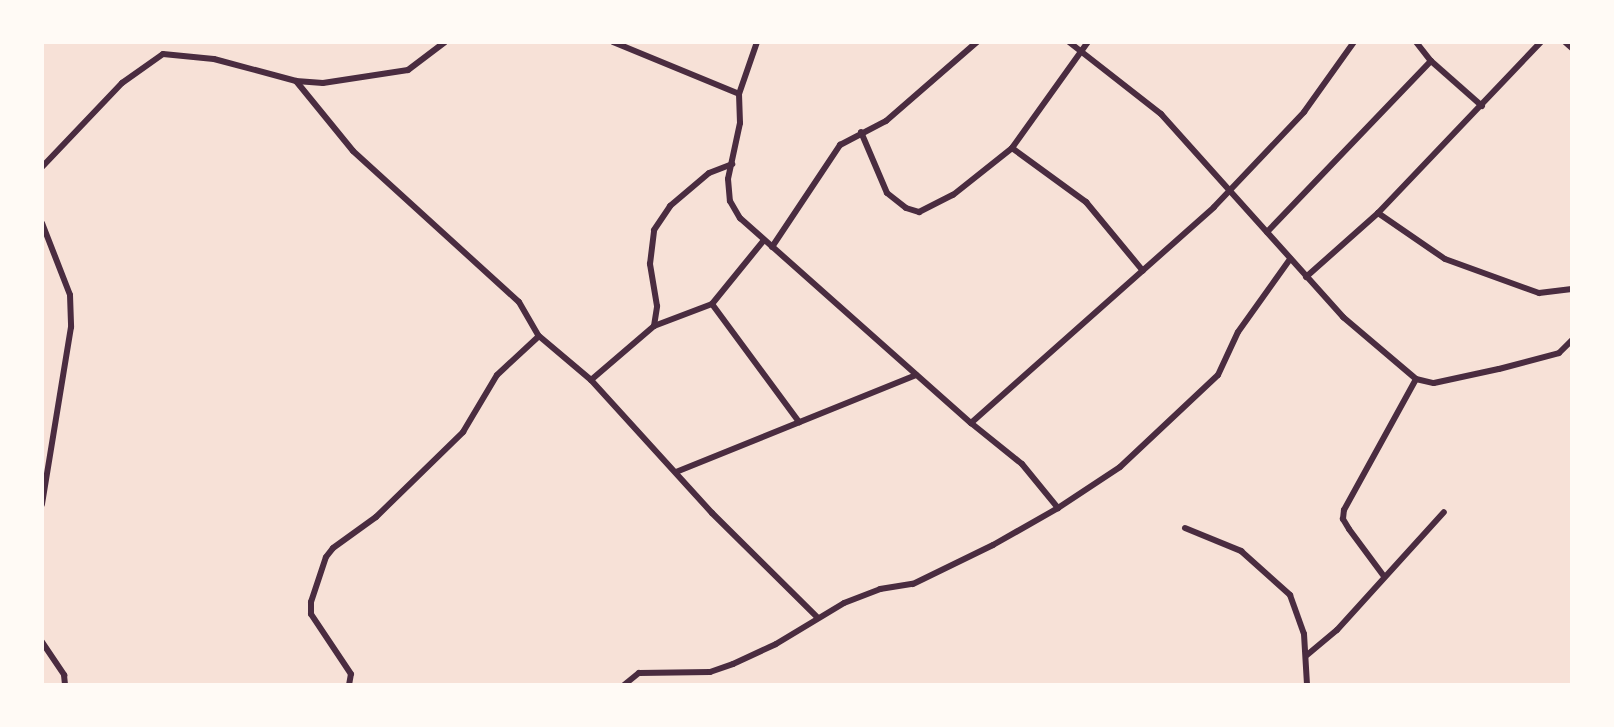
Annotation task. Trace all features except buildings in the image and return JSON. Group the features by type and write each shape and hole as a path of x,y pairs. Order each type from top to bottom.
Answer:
{"street":[{"path":"42,167 122,83 163,54 166,42"},
{"path":"163,54 214,59 296,81 323,83 408,70 445,42"},
{"path":"613,42 739,94"},
{"path":"757,42 739,94 740,123 732,164 730,201 740,218 971,423 1022,464 1058,508"},
{"path":"772,247 840,145 886,121 977,42"},
{"path":"1069,42 1161,114 1352,325 1416,379 1434,383 1499,369 1559,353 1572,340"},
{"path":"861,132 887,193 906,208 919,212 953,195 1012,148 1088,42"},
{"path":"971,423 1143,271 1230,189 1304,112 1354,42"},
{"path":"1416,42 1431,61 1482,106"},
{"path":"1306,277 1378,213 1541,42"},
{"path":"1565,42 1572,48"},
{"path":"1267,232 1431,61"},
{"path":"296,81 353,151 519,302 539,336 591,380 818,618"},
{"path":"1012,148 1086,202 1143,271"},
{"path":"654,326 657,306 650,264 654,230 670,206 709,173 732,164"},
{"path":"1378,213 1445,259 1539,293 1572,289"},
{"path":"42,223 70,295 71,327 42,505"},
{"path":"591,380 654,326 712,304 764,240"},
{"path":"624,685 639,673 710,672 733,664 844,603 880,589 913,584 1058,508 1120,467 1218,375 1238,332 1290,259"},
{"path":"712,304 799,422"},
{"path":"349,685 351,674 311,614 311,602 326,557 333,548 376,517 463,432 497,375 539,336"},
{"path":"676,472 916,375"},
{"path":"1383,575 1343,519 1344,510 1416,379"},
{"path":"1307,655 1337,630 1383,575 1444,512"},
{"path":"1185,528 1241,551 1290,595 1304,634 1307,685"},
{"path":"42,642 64,675 65,685"}]}
